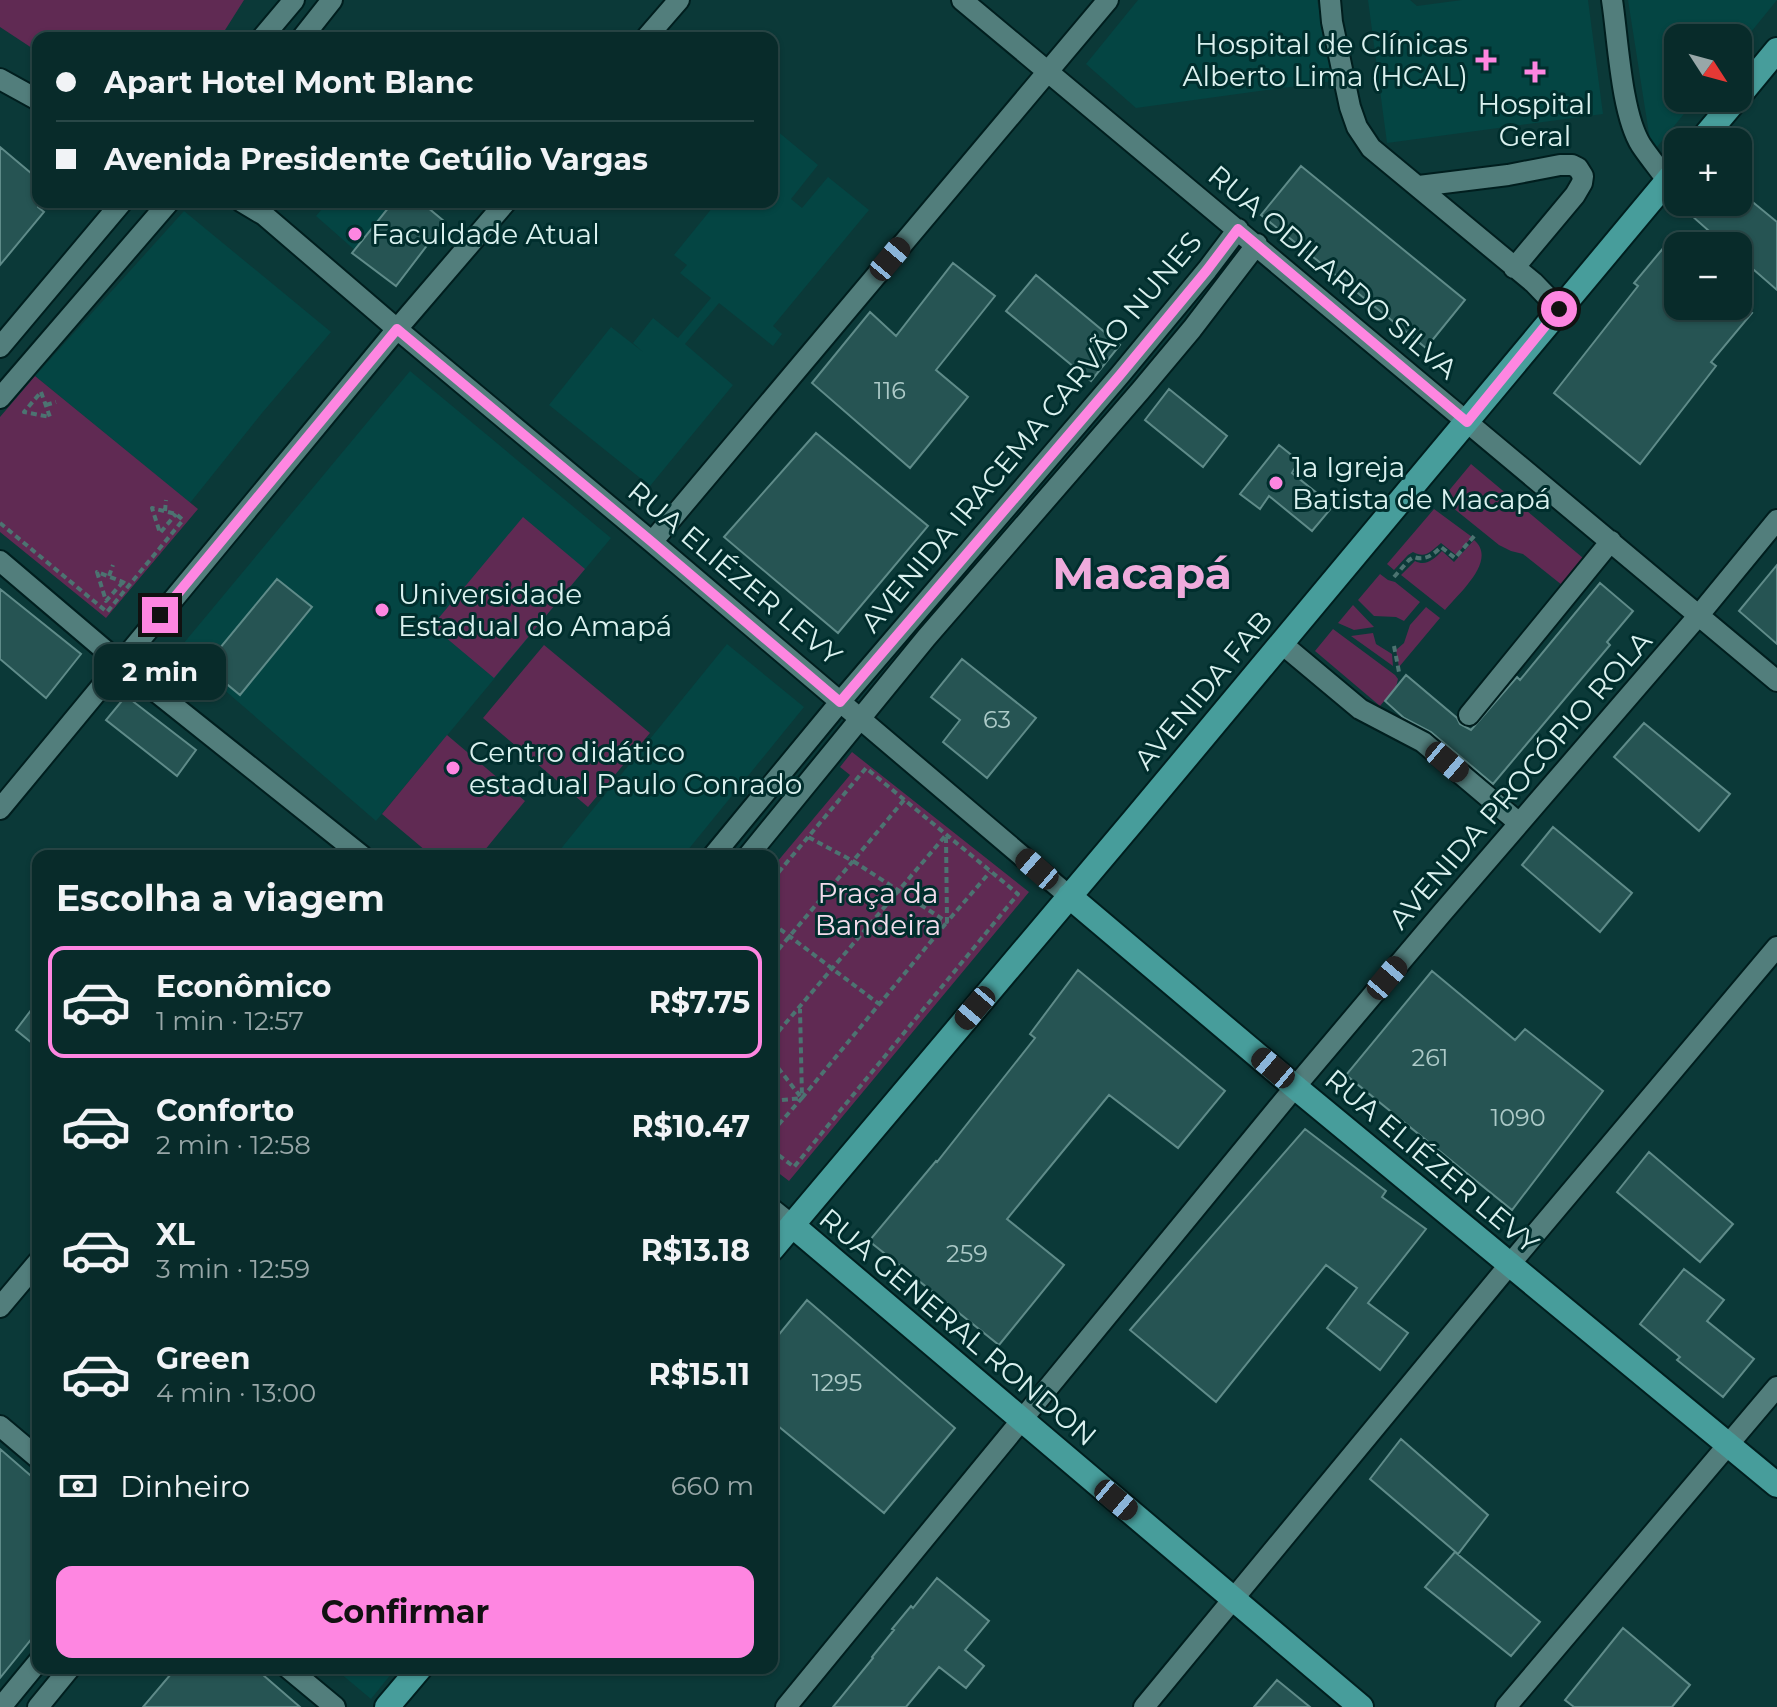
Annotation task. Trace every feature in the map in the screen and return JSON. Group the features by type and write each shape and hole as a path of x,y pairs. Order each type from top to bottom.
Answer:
{"main road":[{"path":"1752,79 1777,50"},
{"path":"1712,128 1725,112"},
{"name":"AVENIDA FAB","path":"778,1242 1664,185"},
{"name":"RUA ELIÉZER LEVY","path":"1069,896 1777,1485"},
{"name":"RUA GENERAL RONDON","path":"792,1225 1361,1707"},
{"path":"387,1707 415,1674"}],"street":[{"path":"267,32 294,0"},
{"path":"307,32 332,0"},
{"path":"651,32 679,0"},
{"name":"RUA ODILARDO SILVA","path":"962,0 1777,681"},
{"path":"652,542 1108,0"},
{"path":"1330,0 1350,107 1357,127 1371,148 1534,283 1559,309"},
{"path":"1612,0 1631,121 1640,144 1664,166"},
{"path":"0,79 32,97"},
{"path":"1419,186 1508,175 1547,166 1572,165 1578,168 1583,176 1575,195 1514,268"},
{"path":"0,347 117,208"},
{"path":"0,398 164,208"},
{"name":"RUA ELIÉZER LEVY","path":"252,208 1069,896"},
{"path":"0,809 501,208"},
{"name":"AVENIDA IRACEMA CARVÃO NUNES","path":"719,849 840,702 1120,375 1238,229"},
{"name":"AVENIDA IRACEMA CARVÃO NUNES","path":"753,850 968,589 1192,329 1257,244"},
{"path":"32,311 58,331"},
{"name":"AVENIDA PROCÓPIO ROLA","path":"786,1707 1295,1087 1777,520"},
{"path":"1469,715 1611,541"},
{"path":"0,561 120,663 354,850"},
{"path":"1281,643 1360,709 1423,742 1519,823"},
{"path":"1144,1707 1777,947"},
{"name":"RUA GENERAL RONDON","path":"778,1214 792,1225"},
{"path":"0,1307 32,1269"},
{"path":"1506,1707 1777,1387"},
{"path":"0,1426 32,1453"},
{"path":"1,1707 32,1669"},
{"path":"38,1707 65,1674"},
{"path":"295,1674 335,1707"}],"path":[{"path":"41,392 46,405 50,417 24,412 41,392"},
{"path":"46,405 56,402"},
{"path":"165,511 166,500"},
{"path":"0,523 107,612 183,520 176,514 152,508 160,533 167,539"},
{"path":"160,533 176,514"},
{"path":"1394,577 1409,560 1428,557 1441,547 1455,558 1476,534"},
{"path":"109,576 113,565"},
{"path":"111,606 106,601 97,572 128,586"},
{"path":"101,607 123,582"},
{"path":"1394,646 1399,672"},
{"path":"778,873 866,768 1018,894 794,1167 778,1155"},
{"path":"778,950 904,800"},
{"path":"778,1032 946,835"},
{"path":"946,835 947,922"},
{"path":"808,837 853,861 947,922"},
{"path":"778,1125 990,872"},
{"path":"865,930 947,922"},
{"path":"778,928 879,1004"},
{"path":"800,1007 802,1098"},
{"path":"778,1068 802,1098"},
{"path":"778,1100 802,1098"}],"shaded area":[{"path":"1138,0 1317,0 1333,81 1136,108 1086,64"},
{"name":"Hospital de Clínicas Alberto Lima (HCAL)","path":"1368,0 1410,0 1417,6 1462,0 1588,0 1603,114 1387,143"},
{"path":"1628,0 1777,0 1752,31 1752,24 1664,24 1664,112 1686,112 1672,128 1664,128 1664,138 1652,153"},
{"path":"778,132 818,165 791,199 802,208 828,177 869,210 773,326 782,334 773,346 719,303 685,344 733,385 650,486 549,405 611,327 643,352 633,343 653,318 678,338 711,298 680,273 687,265 674,255 712,208 778,208"},
{"name":"Faculdade Atual","path":"323,208 395,208 357,252 316,216"},
{"path":"184,211 331,332 190,503 35,376"},
{"name":"Universidade Estadual do Amapá","path":"410,371 611,538 376,821 178,650"},
{"path":"727,644 804,707 688,850 560,850"},
{"path":"341,1674 391,1674 371,1699"}],"green space":[{"path":"0,0 244,0 224,32 32,32 32,48 0,27"},
{"path":"35,376 198,509 106,618 0,532 0,417"},
{"path":"1471,464 1589,563 1567,589 1523,554 1499,545 1442,499"},
{"path":"1434,509 1472,537 1456,555 1441,543 1425,554 1413,552 1394,570 1387,564"},
{"path":"523,517 585,569 494,678 432,626"},
{"path":"1474,540 1482,557 1479,566 1467,586 1445,610 1401,575 1415,561 1426,563 1442,551 1454,562"},
{"path":"1380,574 1420,602 1404,621 1396,617 1374,616 1358,600"},
{"path":"1353,605 1374,627 1354,630 1338,623"},
{"path":"1426,607 1440,618 1399,667 1396,650 1404,643 1410,625"},
{"path":"1333,629 1398,679 1396,687 1380,706 1315,651"},
{"path":"1373,633 1376,644 1392,654 1393,666 1351,636"},
{"path":"544,645 650,733 588,807 483,718"},
{"name":"Centro didático estadual Paulo Conrado","path":"447,735 525,801 485,850 425,850 382,814"},
{"name":"Praça da Bandeira","path":"852,752 1029,892 789,1181 778,1173 778,861 850,775 840,767"}],"building":[{"path":"0,147 32,174 32,208 44,212 0,265"},
{"path":"1301,166 1465,300 1426,348 1261,215"},
{"path":"1752,201 1777,222 1777,290 1752,268 1752,232 1710,232 1692,216 1752,216"},
{"path":"388,208 428,208 445,222 396,286 352,253"},
{"path":"1664,247 1664,320 1746,320 1711,362 1716,366 1640,464 1554,393 1638,286 1634,283"},
{"path":"953,263 995,296 936,370 968,397 910,468 812,383 870,312 896,336"},
{"path":"1036,275 1120,345 1091,381 1006,311"},
{"path":"1169,389 1227,436 1203,467 1145,420"},
{"path":"816,433 928,526 838,633 724,537"},
{"name":"1a Igreja Batista de Macapá","path":"1279,445 1299,461 1292,473 1333,506 1312,531 1269,496 1260,509 1240,494"},
{"path":"1777,565 1777,644 1739,611"},
{"path":"277,579 312,607 240,695 205,666"},
{"path":"1600,583 1633,611 1607,642 1610,645 1493,784 1431,732 1404,718 1385,701 1406,675 1457,718 1460,724 1471,730 1517,677 1520,680"},
{"path":"0,589 81,654 46,698 0,659"},
{"path":"962,659 1036,718 987,778 943,742 960,720 931,697"},
{"path":"126,696 196,750 177,776 106,720"},
{"path":"1644,723 1730,794 1699,831 1614,757"},
{"path":"1553,827 1632,893 1600,932 1522,865"},
{"path":"1078,970 1225,1091 1178,1148 1109,1095 1007,1219 1064,1265 999,1345 869,1241 937,1162 1035,1038 1030,1034"},
{"path":"1432,971 1515,1040 1525,1029 1603,1091 1512,1210 1346,1075"},
{"path":"32,1009 32,1043 16,1030"},
{"path":"1305,1129 1386,1191 1382,1197 1426,1229 1368,1303 1408,1333 1380,1370 1327,1328 1357,1288 1326,1265 1216,1402 1130,1330"},
{"path":"1649,1152 1733,1224 1700,1262 1617,1192"},
{"path":"1684,1269 1724,1300 1707,1321 1754,1359 1723,1397 1677,1360 1680,1357 1640,1324"},
{"path":"807,1300 955,1428 884,1513 778,1426 778,1336"},
{"path":"1401,1439 1488,1515 1458,1554 1370,1479"},
{"path":"0,1449 32,1477 32,1638 0,1678"},
{"path":"1455,1552 1540,1622 1511,1656 1425,1587"},
{"path":"937,1578 989,1621 965,1650 984,1666 966,1688 939,1667 906,1707 833,1707 892,1629"},
{"path":"1623,1628 1690,1685 1672,1707 1574,1707 1565,1700"},
{"path":"171,1674 262,1674 300,1707 143,1707"},
{"path":"1277,1680 1310,1707 1254,1707"}],"place":[{"name":"Hospital de Clínicas Alberto Lima (HCAL)","path":"1486,60"},
{"name":"Hospital Geral","path":"1535,72"},
{"name":"Faculdade Atual","path":"355,234"},
{"name":"1a Igreja Batista de Macapá","path":"1276,483"},
{"name":"Universidade Estadual do Amapá","path":"382,610"},
{"name":"Centro didático estadual Paulo Conrado","path":"453,768"}],"district":[{"name":"Macapá","path":"1142,573"}],"route":[{"path":"160,615 397,329 840,702 1120,375 1238,229 1467,422 1559,309"}]}
